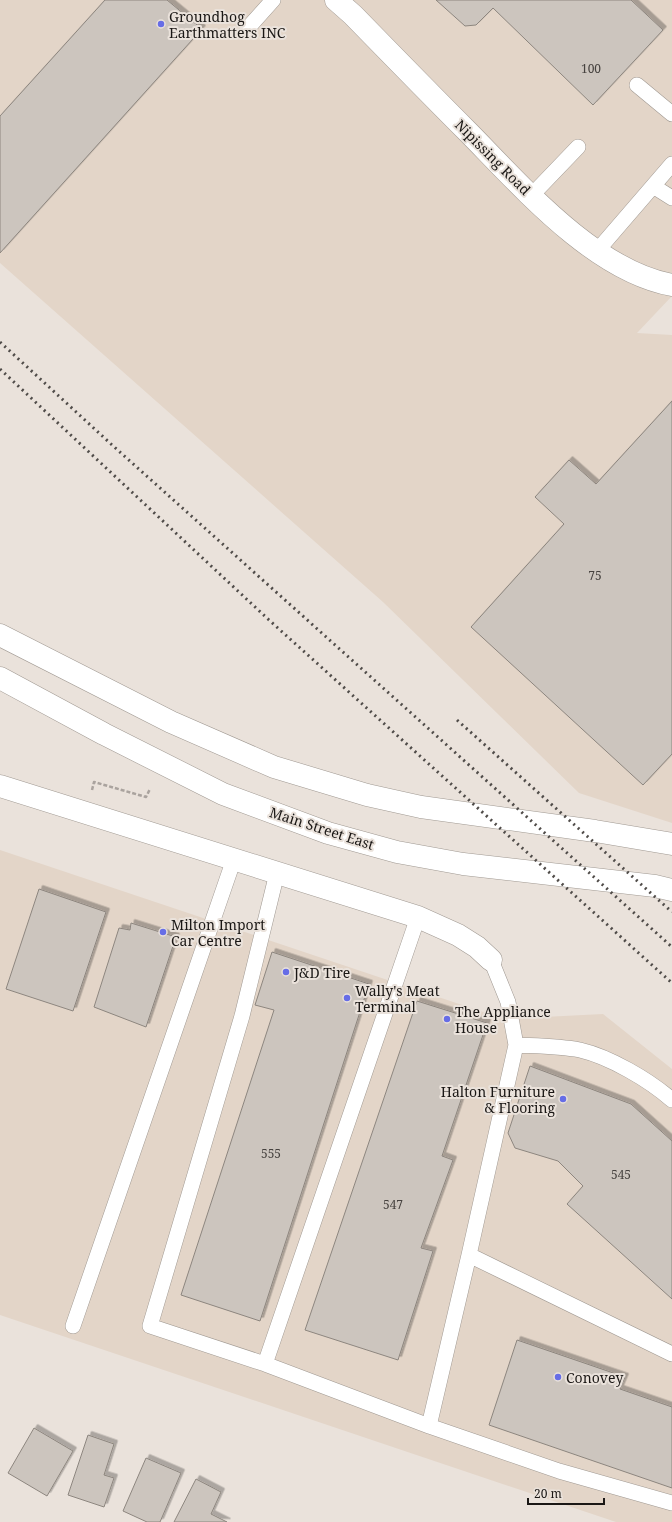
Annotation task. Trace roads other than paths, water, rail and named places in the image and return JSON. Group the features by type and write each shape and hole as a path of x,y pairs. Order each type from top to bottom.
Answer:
{"main road":[{"name":"Nipissing Road","path":"336,0 353,15 531,196 580,240 618,264 649,279 672,285"},
{"path":"0,634 171,722 274,767 367,795 421,807 595,831 672,844"},
{"name":"Main Street East","path":"0,678 104,734 223,794 328,833 397,852 463,864 655,886 672,890"},
{"path":"0,786 418,917 458,935 477,947 491,960"}],"lane":[{"path":"247,29 273,0"},
{"path":"637,85 672,114"},
{"path":"531,196 578,147"},
{"path":"597,251 672,164"},
{"path":"653,186 672,198"},
{"path":"73,1326 234,859"},
{"path":"277,873 242,1016 150,1326 265,1364 429,1426 559,1471 672,1503"},
{"path":"265,1364 418,917"},
{"path":"429,1426 516,1046 508,1002 491,960"},
{"path":"516,1046 548,1046 581,1050 614,1062 663,1092 672,1100"},
{"path":"469,1255 672,1354"}],"railway":[{"path":"0,342 111,444 672,947"},
{"path":"0,369 269,620 672,983"},
{"path":"457,720 672,912"}],"place":[{"name":"Groundhog Earthmatters INC","path":"161,24"},
{"name":"Milton Import Car Centre","path":"163,932"},
{"name":"J&D Tire","path":"286,972"},
{"name":"Wally's Meat Terminal","path":"347,998"},
{"name":"The Appliance House","path":"447,1019"},
{"name":"Halton Furniture & Flooring","path":"563,1099"},
{"name":"Conovey","path":"558,1377"}]}
